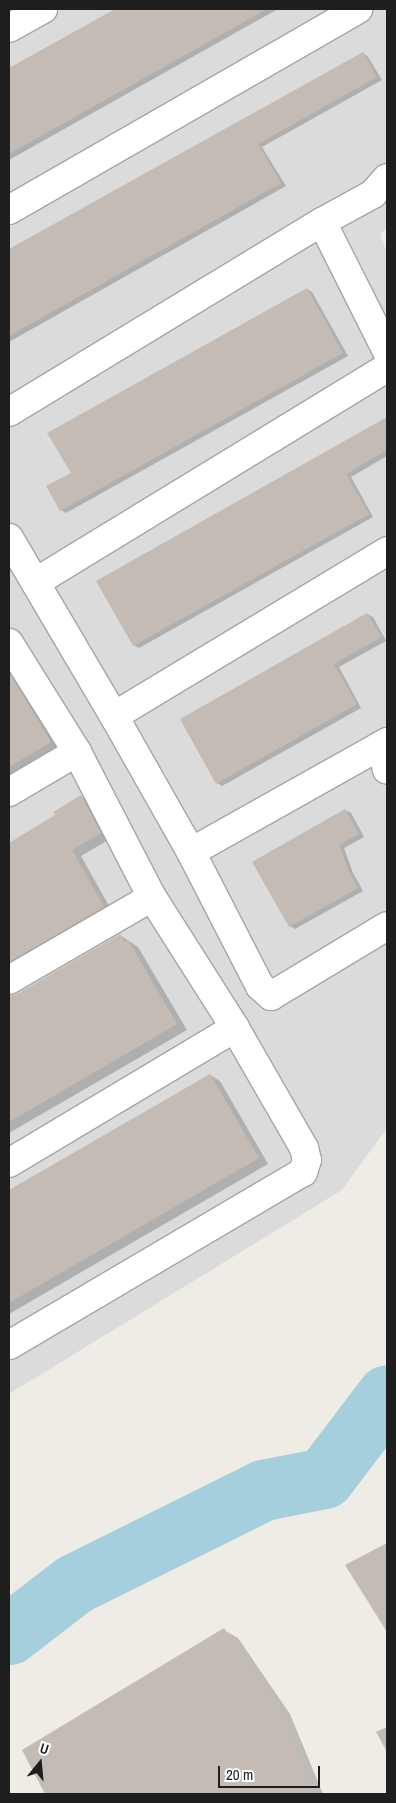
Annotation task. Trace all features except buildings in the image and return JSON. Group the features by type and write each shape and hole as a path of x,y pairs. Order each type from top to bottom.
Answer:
{"street":[{"path":"9,28 43,9"},
{"path":"9,210 358,9"},
{"path":"9,412 322,222 373,194 387,178"},
{"path":"322,222 387,351"},
{"path":"36,582 387,368"},
{"path":"9,538 114,716 191,852 260,986 271,996 387,926"},
{"path":"114,716 387,551"},
{"path":"9,643 77,752 152,897 235,1028 304,1148 307,1160 303,1172 9,1344"},
{"path":"9,792 77,752"},
{"path":"191,852 386,752"},
{"path":"9,980 152,897"},
{"path":"9,1163 235,1028"}],"shaded area":[{"path":"9,9 387,9 387,228 380,234 387,253 387,1128 342,1190 9,1394"}],"waterway":[{"path":"9,1634 74,1584 263,1490 324,1478 387,1395"}]}
